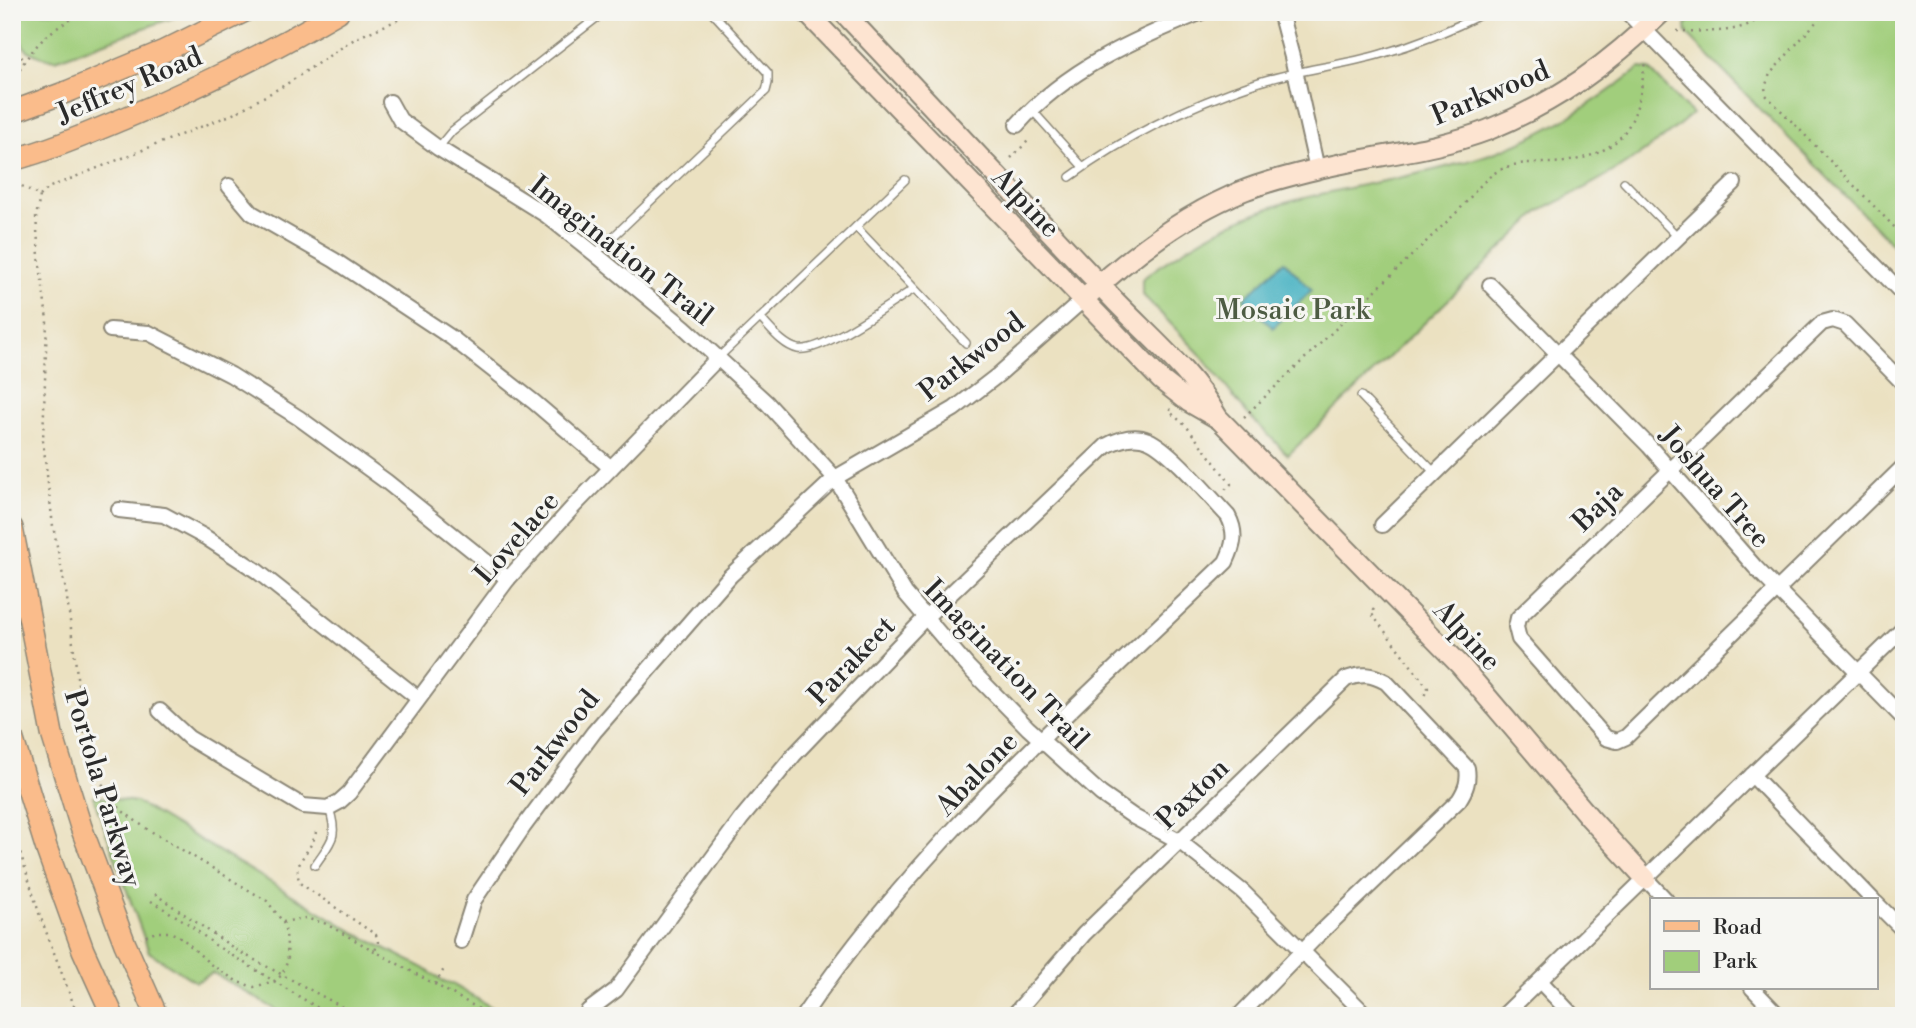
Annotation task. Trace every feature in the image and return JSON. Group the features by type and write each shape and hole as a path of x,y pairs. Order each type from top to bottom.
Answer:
{"main road":[{"name":"Jeffrey Road","path":"16,110 164,51 243,12"},
{"name":"Jeffrey Road","path":"17,159 197,88 338,12"},
{"name":"Portola Parkway","path":"12,528 52,734 81,827 125,944 157,1016"},
{"path":"12,737 83,950 113,1016"}],"street":[{"name":"Alpine","path":"806,12 1161,380 1189,402 1218,418"},
{"name":"Alpine","path":"843,12 1100,284 1167,351 1194,382 1218,418 1460,665 1590,818 1665,898"},
{"path":"1017,125 1031,109 1077,71 1137,39 1202,12"},
{"path":"1280,12 1317,169"},
{"path":"1627,12 1904,295"},
{"name":"Parkwood","path":"461,941 474,900 524,826 594,732 730,576 835,478 954,409 998,375 1100,284 1181,223 1232,195 1317,169 1434,147 1487,130 1547,103 1600,68 1662,12"},
{"name":"Imagination Trail","path":"390,102 400,120 439,148 546,215 595,254 767,403 835,478 905,593 969,668 1041,741 1101,794 1134,817 1179,841 1243,892 1367,1016"},
{"path":"1382,525 1734,183"},
{"path":"229,187 252,213 334,260 452,338 534,402 611,468"},
{"name":"Joshua Tree","path":"1490,285 1649,446 1777,590 1904,719"},
{"name":"Baja","path":"1777,590 1626,737 1617,741 1606,738 1519,639 1516,627 1518,618 1822,323 1833,320 1845,324 1904,384"},
{"path":"110,330 149,333 243,382 299,418 376,474 508,579"},
{"name":"Lovelace","path":"328,808 349,793 508,579 718,358"},
{"name":"Parakeet","path":"588,1011 616,990 741,819 793,755 925,618 1106,446 1119,439 1134,437 1147,440 1162,449 1195,482"},
{"path":"1777,590 1904,466"},
{"name":"Abalone","path":"803,1016 876,918 939,846 1041,741 1226,562 1233,547 1234,529 1228,516 1195,482"},
{"path":"119,510 164,515 205,537 268,579 418,698"},
{"path":"1503,1016 1904,628"},
{"name":"Paxton","path":"1013,1016 1084,934 1346,679 1361,674 1374,676 1387,682 1467,768 1469,776 1466,789 1459,800 1240,1016"},
{"path":"160,711 190,738 303,806 328,808"},
{"path":"1752,775 1872,898"},
{"path":"1878,904 1904,932"},
{"path":"1540,981 1573,1016"},
{"path":"1754,990 1779,1016"}],"lane":[{"path":"439,148 452,131 604,12"},
{"path":"595,254 766,91 768,73 712,12"},
{"path":"1070,177 1111,148 1173,116 1257,83 1382,54 1453,29 1486,12"},
{"path":"1031,109 1083,167"},
{"name":"Lovelace","path":"718,358 905,180"},
{"path":"1624,182 1678,238"},
{"path":"856,227 966,342"},
{"path":"760,318 786,344 798,349 813,347 829,342 914,289"},
{"path":"1361,397 1435,473"},
{"path":"315,865 332,839 335,826 328,808"}],"path":[{"path":"16,110 14,76 24,61 48,32 86,12"},
{"path":"125,944 156,932 170,932 182,938 201,958 238,982 254,987 274,981 282,975 288,960 283,922 267,901 121,810 98,778 88,748 81,718 66,592 53,526 43,442 47,320 36,217 40,196 50,187 233,114 285,85 356,38 416,12"},
{"path":"1677,31 1727,31 1754,22 1767,12"},
{"path":"1825,12 1770,74 1765,87 1766,95 1904,237"},
{"path":"12,46 24,61"},
{"path":"1244,416 1499,170 1530,162 1563,162 1601,150 1618,139 1630,127 1638,108 1644,60"},
{"path":"1011,158 1030,140"},
{"path":"17,159 22,186"},
{"path":"22,186 40,196"},
{"path":"12,190 22,186"},
{"path":"1173,407 1169,411 1187,428 1231,484 1222,494"},
{"path":"1374,609 1371,613 1428,688 1423,698"},
{"path":"12,827 39,913 78,1016"},
{"path":"316,832 315,841 298,867 298,879 301,884 376,935 378,942 375,951"},
{"path":"155,894 219,939 359,1016"},
{"path":"151,901 186,922 215,945 331,1016"},
{"path":"283,922 305,918 317,920 492,1016"},
{"path":"435,985 444,970"}],"green space":[{"path":"14,12 189,12 55,60 35,55 24,46 17,33"},
{"path":"1699,12 1904,12 1904,256 1687,34 1686,25"},
{"name":"Mosaic Park","path":"1640,68 1649,69 1692,114 1657,143 1619,168 1540,211 1288,455 1246,412 1198,352 1142,294 1142,279 1191,245 1226,226 1282,204 1441,168 1493,153 1532,137 1570,116"},
{"path":"93,796 136,802 361,936 422,967 506,1016 287,1016 213,973 196,982 149,952"}],"water":[{"path":"1284,261 1312,290 1273,328 1244,299"}]}
